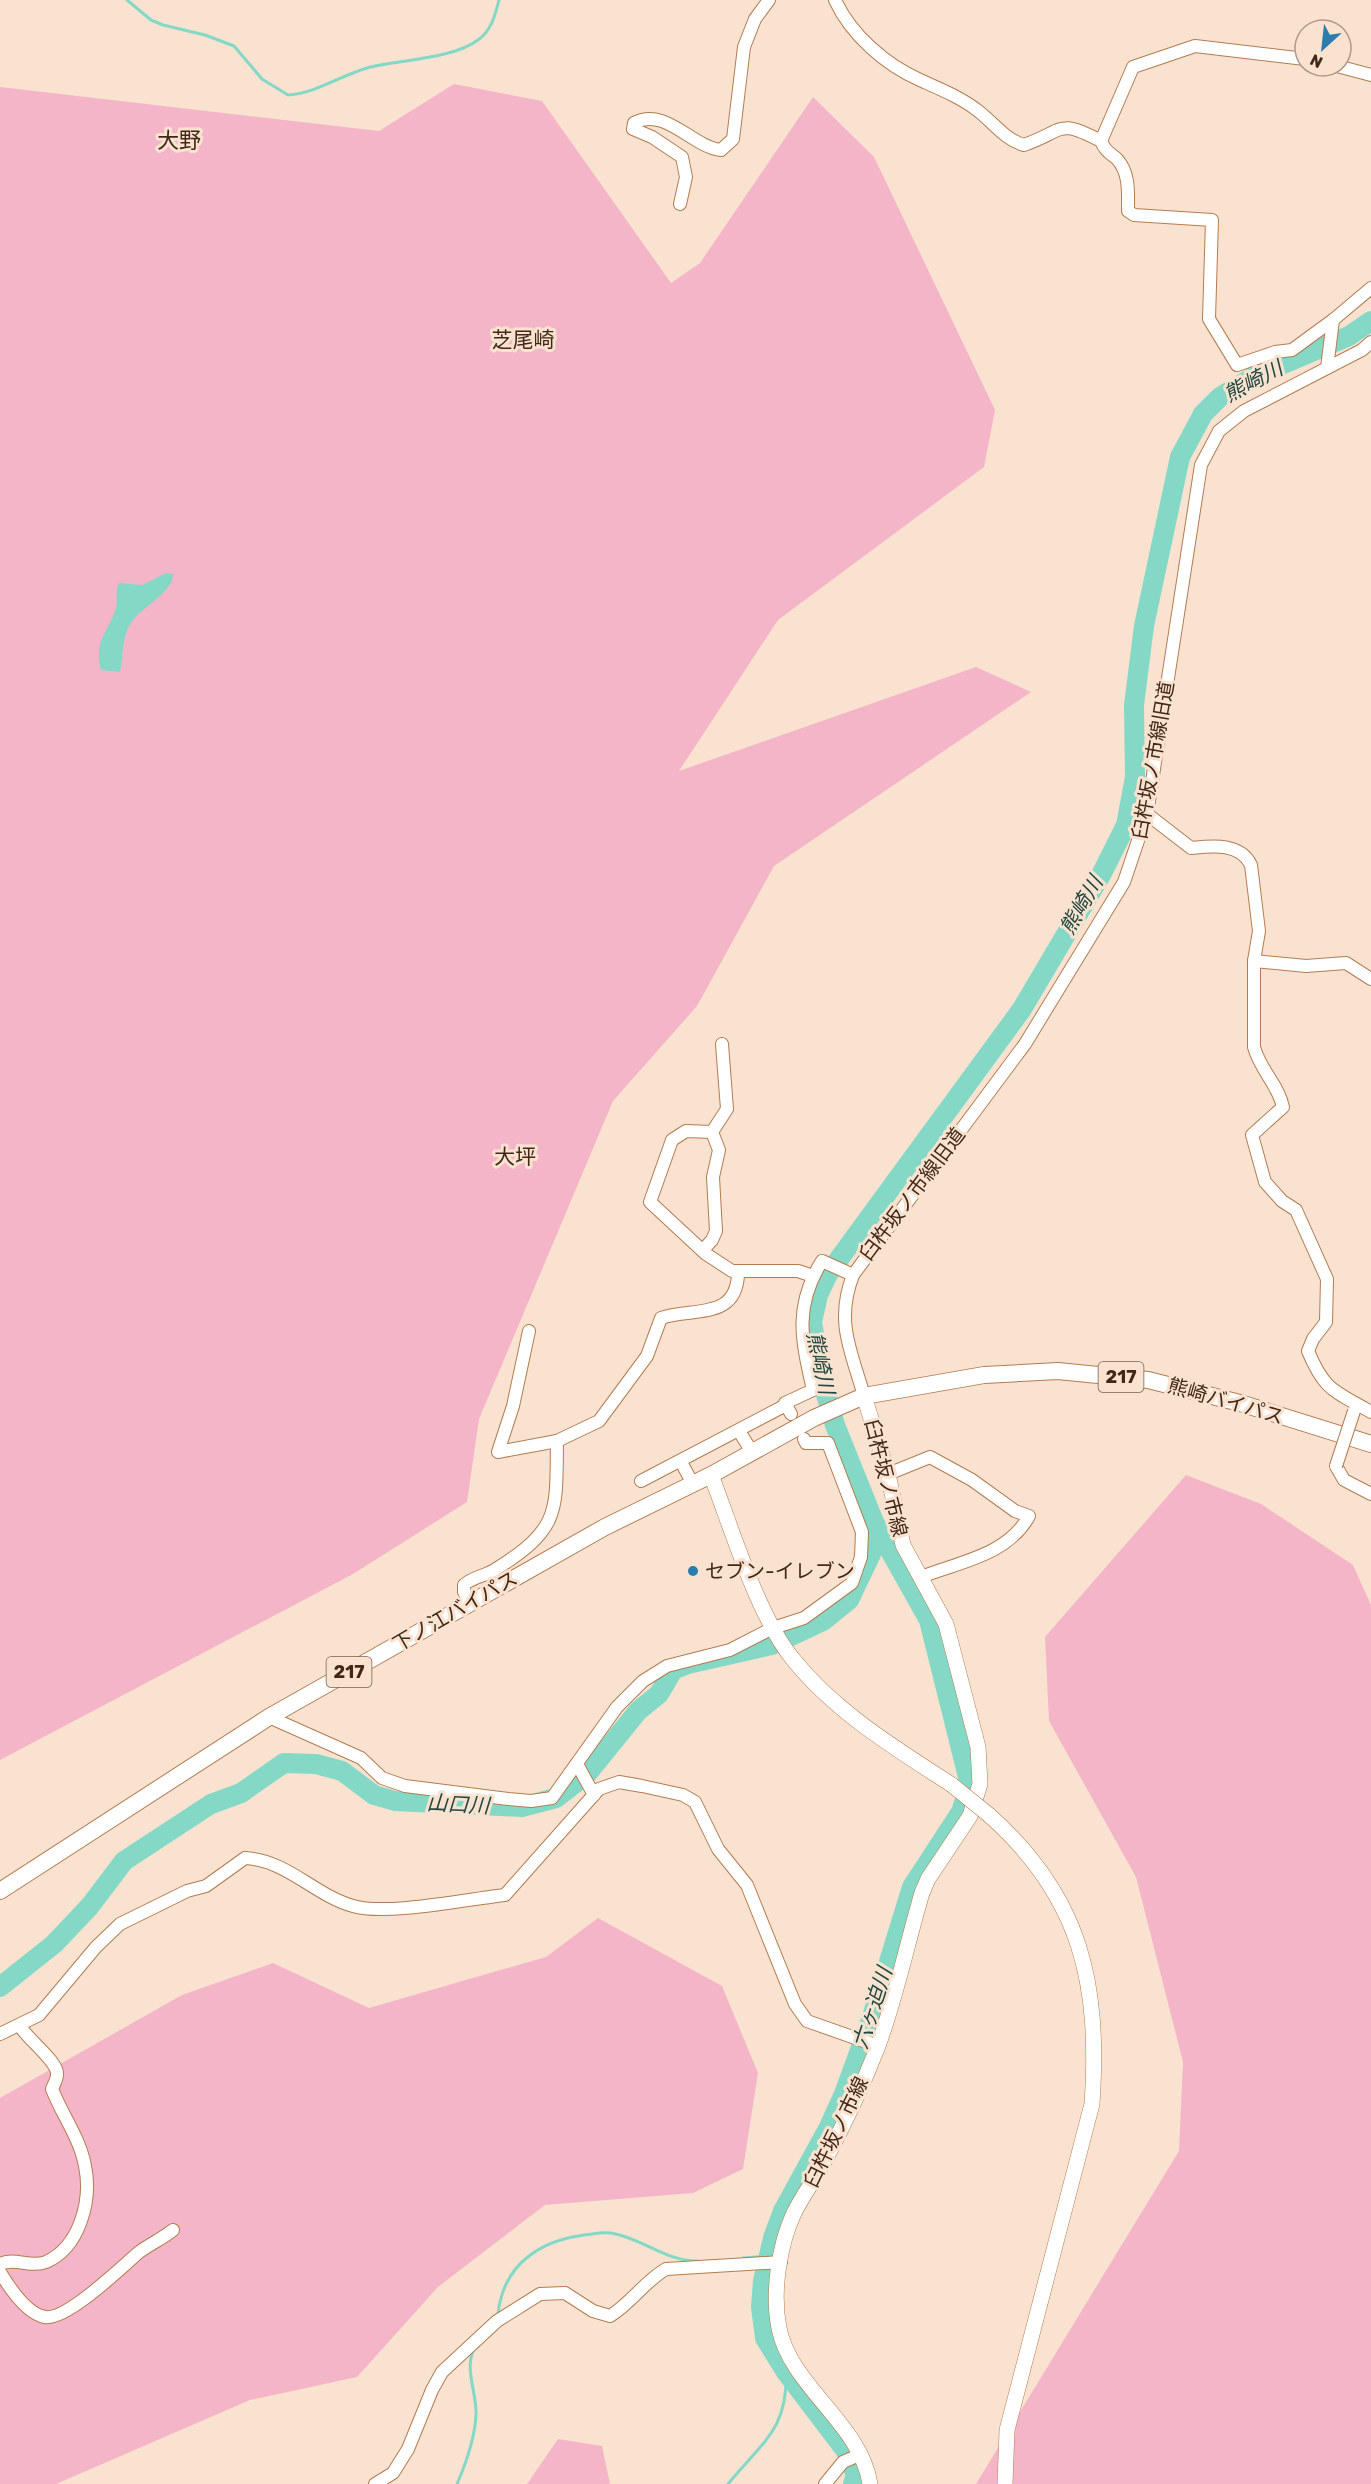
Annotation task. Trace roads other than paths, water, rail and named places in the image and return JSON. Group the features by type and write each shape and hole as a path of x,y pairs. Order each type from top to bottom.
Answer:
{"highway":[{"name":"熊崎バイパス","path":"864,1396 984,1375 1058,1371 1148,1380 1240,1403 1371,1444"},
{"name":"下ノ江バイパス","path":"0,1891 269,1717 605,1527 711,1475 814,1418 864,1396"}],"main road":[{"name":"臼杵坂ノ市線","path":"864,1396 888,1474 903,1545 946,1624 978,1747 980,1784 970,1816 928,1879 922,1893 874,2044 825,2161 795,2212 779,2262 776,2310 780,2331 790,2358 834,2415 870,2484"},
{"path":"711,1475 775,1631 789,1653 833,1701 876,1736 952,1785 1014,1837 1049,1881 1072,1927 1089,1979 1096,2049 1092,2104 1007,2430 1005,2484"}],"street":[{"path":"680,204 686,177 682,157 652,137 633,129 634,123 640,119 661,120 709,149 721,150 733,139 744,47 754,19 770,0"},
{"path":"835,0 871,49 901,70 942,89 977,110 1010,141 1024,145 1066,126 1101,141 1105,150 1123,167 1128,185 1128,211 1134,215 1212,220 1209,319 1237,365 1275,352 1292,350 1332,324 1371,288"},
{"path":"1101,141 1133,67 1195,46 1293,58"},
{"path":"1353,70 1371,75"},
{"path":"1328,362 1332,324"},
{"name":"臼杵坂ノ市線旧道","path":"864,1396 843,1326 844,1298 850,1274 1025,1044 1124,882 1147,814 1201,465 1219,431 1244,411 1328,362 1371,342"},
{"path":"1147,814 1191,848 1222,845 1248,859 1258,919 1254,961 1254,1047 1257,1060 1280,1092 1283,1107 1252,1135 1265,1182 1282,1201 1296,1210 1327,1279 1326,1322 1313,1339 1308,1351 1328,1388 1356,1408 1371,1412"},
{"path":"1254,961 1306,966 1346,963 1371,979"},
{"path":"712,1132 727,1109 722,1044"},
{"path":"712,1132 686,1131 672,1140 650,1202 716,1262 738,1273 771,1270 798,1271 813,1276"},
{"path":"703,1250 716,1231 713,1177 719,1150 712,1132"},
{"path":"641,1481 739,1431 788,1410 813,1390 801,1326 803,1307 813,1276 822,1261 850,1274"},
{"path":"529,1331 513,1406 498,1452 557,1441 599,1421 646,1356 661,1318 706,1312 723,1305 733,1296 738,1273"},
{"path":"1356,1408 1336,1467 1344,1480 1371,1494"},
{"path":"739,1431 752,1452"},
{"path":"269,1717 361,1758 382,1778 405,1786 531,1801 552,1798 578,1766 617,1707 643,1681 667,1666 730,1650 804,1618 852,1582 861,1557 862,1532 828,1443 806,1443 804,1439"},
{"path":"470,1603 464,1592 464,1585 469,1580 483,1578 528,1549 551,1519 555,1498 557,1441"},
{"path":"888,1474 930,1457 972,1480 1015,1510 1029,1516 1020,1532 1001,1547 921,1577"},
{"path":"681,1462 693,1484"},
{"path":"578,1766 593,1793"},
{"path":"0,2034 39,2015 96,1947 120,1924 188,1891 206,1886 245,1858 274,1863 354,1907 406,1907 505,1895 593,1793 619,1782 683,1795 694,1802 718,1849 747,1885 795,2004 807,2021 874,2044"},
{"path":"0,2264 9,2261 39,2264 57,2255 75,2237 80,2225 86,2193 85,2165 52,2088 57,2077 55,2065 26,2038 20,2026"},
{"path":"0,2272 31,2310 39,2315 55,2317 102,2286 140,2252 172,2230"},
{"path":"375,2484 393,2473 408,2449 442,2372 498,2321 540,2294 565,2293 593,2311 610,2316 621,2309 652,2277 666,2269 779,2262"},
{"path":"825,2484 843,2462 857,2456"}],"water":[{"path":"166,573 173,574 169,586 139,614 127,631 120,672 101,670 100,645 115,611 119,583 142,585"}],"waterway":[{"path":"127,0 151,20 205,35 234,46 262,79 288,95 318,88 367,68 440,55 467,46 487,32 499,0"},
{"name":"熊崎川","path":"853,2484 856,2475 846,2451 786,2372 765,2338 761,2307 763,2281 773,2238 783,2211 829,2127 844,2094 872,2017 912,1887 961,1812 970,1785 929,1620 874,1522 835,1425 822,1381 812,1322 818,1295 828,1274 1022,1009 1101,875 1126,825 1135,777 1134,705 1144,626 1180,457 1203,414 1220,397 1253,377 1349,336 1371,321"},
{"name":"山口川","path":"0,1987 54,1944 90,1906 124,1861 211,1804 241,1793 284,1763 316,1764 342,1771 374,1795 395,1801 522,1807 556,1798 587,1774 638,1711 659,1694 673,1670 688,1664 772,1645 823,1621 849,1600 871,1554 877,1530 874,1522"},
{"path":"498,2314 501,2297 515,2269 538,2250 567,2238 611,2233 676,2258 698,2261"},
{"path":"743,2258 769,2256"},
{"path":"457,2484 474,2433 476,2407 470,2365 474,2349"},
{"path":"728,2484 762,2445 777,2422 783,2408 786,2372"}],"place":[{"name":"セブン-イレブン","path":"693,1571"}],"district":[{"name":"大野","path":"179,140"},
{"name":"芝尾崎","path":"523,339"},
{"name":"大坪","path":"515,1156"}],"water label":[{"name":"六ヶ迫川","path":"872,2008"}]}
